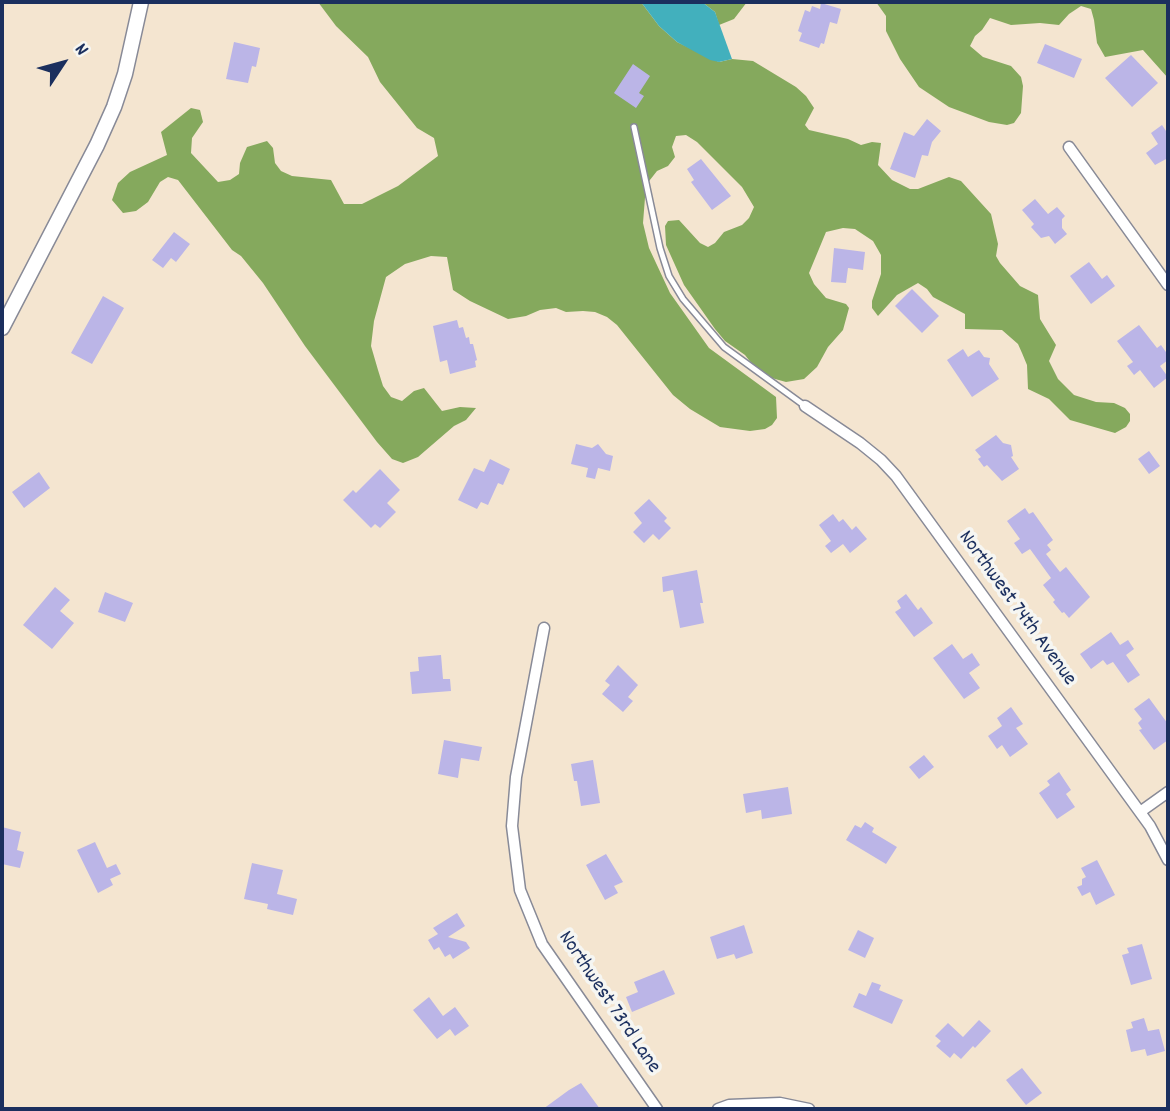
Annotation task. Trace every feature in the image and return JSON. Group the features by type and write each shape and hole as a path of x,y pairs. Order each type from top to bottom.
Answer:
{"street":[{"path":"2,328 114,107 125,74 141,2"},
{"path":"1069,147 1168,285"},
{"name":"Northwest 74th Avenue","path":"805,406 860,443 896,476 1140,812 1168,860"},
{"name":"Northwest 73rd Lane","path":"544,628 516,777 512,826 520,890 542,944 657,1109"},
{"path":"1140,812 1168,792"},
{"path":"718,1109 729,1105 780,1103 809,1109"}],"lane":[{"path":"634,127 660,248 669,276 683,299 724,347 805,406"}],"green space":[{"path":"318,2 641,2 659,26 677,42 719,62 732,59 753,61 796,87 814,108 805,125 809,130 848,139 861,145 881,143 878,165 892,180 910,189 918,189 949,177 961,181 991,214 998,244 996,256 1000,263 1020,286 1038,295 1040,319 1056,345 1049,361 1058,379 1074,395 1096,402 1114,403 1125,408 1130,414 1130,421 1126,427 1115,433 1070,420 1049,399 1028,389 1027,365 1018,344 1002,330 965,329 965,314 933,297 918,283 897,295 878,316 872,308 872,301 881,274 881,255 873,241 855,229 843,228 826,232 809,273 826,298 846,304 849,308 843,330 828,347 817,367 804,379 786,382 768,377 755,368 745,355 725,341 715,329 684,285 666,245 665,226 668,221 679,220 700,243 708,247 724,232 742,225 754,207 742,187 697,142 686,135 676,136 672,147 675,157 668,166 657,171 646,185 643,223 649,248 670,293 709,348 776,397 777,418 772,425 750,431 720,427 673,395 617,325 607,317 595,312 566,312 556,308 508,319 453,290 447,257 431,256 405,264 386,277 374,321 371,346 378,370 383,386 391,397 402,401 414,391 424,388 442,411 460,407 476,408 466,420 454,426 418,457 403,463 392,459 305,346 263,283 241,256 232,250 178,180 168,177 160,182 148,202 136,211 123,213 112,200 118,183 130,172 167,155 161,132 191,108 200,110 203,122 192,138 191,153 218,182 230,180 239,174 240,163 247,147 267,141 273,148 275,163 281,171 292,176 331,180 344,204 362,204 398,186 438,156 434,138 417,128 380,82 368,57 336,26"},
{"path":"702,2 747,2 734,19 719,25 715,12"},
{"path":"876,2 1168,2 1168,78 1143,50 1105,57 1097,43 1091,9 1081,6 1059,25 1011,25 990,18 970,46 983,57 1011,66 1021,77 1023,86 1021,113 1014,123 1007,125 989,122 949,107 919,87 900,59 886,31 886,16"}],"water":[{"path":"641,2 702,2 715,12 732,59 719,62 710,60 677,42 659,26"}],"building":[{"path":"821,3 841,9 837,24 830,22 824,44 821,43 819,48 799,41 802,33 798,31 805,10 810,12 812,6 820,9"},
{"path":"234,42 260,48 256,67 252,66 248,83 226,79"},
{"path":"1045,44 1082,59 1074,78 1037,63"},
{"path":"1131,55 1158,83 1132,107 1105,78"},
{"path":"633,64 650,76 639,93 644,96 636,108 614,93"},
{"path":"927,119 941,131 932,142 928,156 922,155 915,178 890,169 904,132 914,136"},
{"path":"1162,125 1168,134 1168,158 1155,165 1146,153 1158,144 1151,133"},
{"path":"701,159 731,196 712,210 691,182 694,180 687,169"},
{"path":"1035,199 1048,214 1057,207 1065,216 1062,219 1062,228 1067,234 1055,244 1049,236 1041,238 1022,210"},
{"path":"174,232 190,244 176,262 171,258 163,268 152,260"},
{"path":"834,248 865,252 863,270 848,268 846,283 831,282"},
{"path":"1089,262 1102,279 1107,275 1115,286 1091,304 1070,276"},
{"path":"912,289 939,316 922,333 895,306"},
{"path":"103,296 124,308 92,364 71,353"},
{"path":"457,320 459,328 463,327 466,338 469,337 470,344 473,344 477,360 476,367 450,374 447,360 440,362 433,326"},
{"path":"1139,325 1157,348 1161,345 1168,355 1168,360 1160,366 1168,377 1154,388 1140,370 1134,375 1127,366 1133,362 1117,341"},
{"path":"963,349 968,357 979,350 984,357 990,358 989,364 999,379 972,397 947,360"},
{"path":"996,435 1003,443 1011,445 1011,457 1019,469 1002,481 987,465 984,467 975,450"},
{"path":"576,444 592,448 598,444 606,454 613,456 610,471 598,468 595,479 586,477 588,468 571,464"},
{"path":"1149,451 1160,466 1149,474 1138,459"},
{"path":"490,459 510,469 503,485 498,483 488,505 481,502 477,509 458,500 474,468 484,472"},
{"path":"380,469 400,490 387,503 396,512 380,528 375,524 371,528 343,500 353,490 356,493"},
{"path":"39,472 50,488 24,508 12,492"},
{"path":"649,499 667,518 664,521 671,528 659,540 653,534 644,543 633,532 642,523 634,513"},
{"path":"1025,508 1029,514 1033,512 1053,540 1047,545 1051,550 1046,554 1060,572 1066,567 1090,597 1069,618 1053,602 1055,600 1043,585 1051,578 1030,549 1022,554 1014,543 1020,539 1007,521"},
{"path":"833,514 839,522 843,519 852,530 856,526 867,539 850,553 843,544 831,553 825,546 831,541 819,525"},
{"path":"697,570 704,623 680,628 673,590 663,592 662,577"},
{"path":"55,587 70,600 60,611 74,623 52,649 23,625"},
{"path":"105,592 133,603 125,622 98,612"},
{"path":"906,594 918,610 921,607 933,623 914,637 895,612 901,608 897,601"},
{"path":"1111,632 1120,645 1128,640 1134,649 1126,655 1140,675 1128,683 1113,662 1107,665 1103,660 1091,669 1080,654"},
{"path":"952,644 963,659 972,653 980,665 969,673 980,688 964,699 933,658"},
{"path":"441,655 443,679 450,679 451,691 412,694 410,672 419,671 418,657"},
{"path":"618,665 638,685 628,697 633,701 623,712 602,694 610,685 605,681"},
{"path":"1149,698 1168,724 1168,740 1154,750 1139,730 1142,729 1138,723 1142,719 1134,709"},
{"path":"1011,707 1023,724 1016,728 1028,744 1010,757 1002,745 997,749 988,736 1002,726 997,718"},
{"path":"444,740 482,747 479,761 461,758 458,778 438,774"},
{"path":"924,755 934,767 919,779 909,767"},
{"path":"593,760 600,803 581,806 571,764"},
{"path":"1059,772 1071,790 1066,794 1075,807 1057,819 1039,793 1050,785 1047,781"},
{"path":"788,787 792,814 762,819 761,810 746,813 743,794"},
{"path":"865,822 874,828 872,832 897,847 886,864 846,840 855,825 861,828"},
{"path":"2,827 21,832 17,850 24,852 20,868 2,864"},
{"path":"95,842 107,868 116,864 121,874 110,879 113,885 98,893 77,850"},
{"path":"606,854 623,882 614,886 618,893 605,900 586,865"},
{"path":"1097,860 1115,895 1096,905 1090,892 1082,896 1077,887 1082,885 1082,879 1086,877 1081,868"},
{"path":"252,863 283,870 277,894 297,899 293,915 267,909 268,904 244,899"},
{"path":"457,913 465,926 448,937 466,942 470,948 453,959 450,954 445,957 439,947 434,950 428,940 438,934 433,928"},
{"path":"744,925 753,953 736,959 734,954 717,959 710,937"},
{"path":"858,930 874,938 865,958 848,950"},
{"path":"1142,944 1152,979 1131,985 1122,955 1129,953 1127,948"},
{"path":"664,970 675,994 632,1012 626,997 638,992 634,982"},
{"path":"872,982 881,985 879,990 903,1000 892,1024 853,1007 859,993 866,996"},
{"path":"429,997 443,1016 455,1007 469,1026 455,1036 450,1029 437,1039 413,1010"},
{"path":"1144,1018 1148,1031 1159,1029 1165,1051 1147,1056 1145,1049 1131,1052 1126,1030 1133,1028 1131,1022"},
{"path":"979,1020 991,1031 961,1059 954,1053 950,1058 936,1046 941,1041 935,1036 948,1023 963,1037"},
{"path":"1022,1068 1042,1093 1026,1105 1006,1080"},
{"path":"581,1083 600,1109 543,1109 569,1090"}]}
